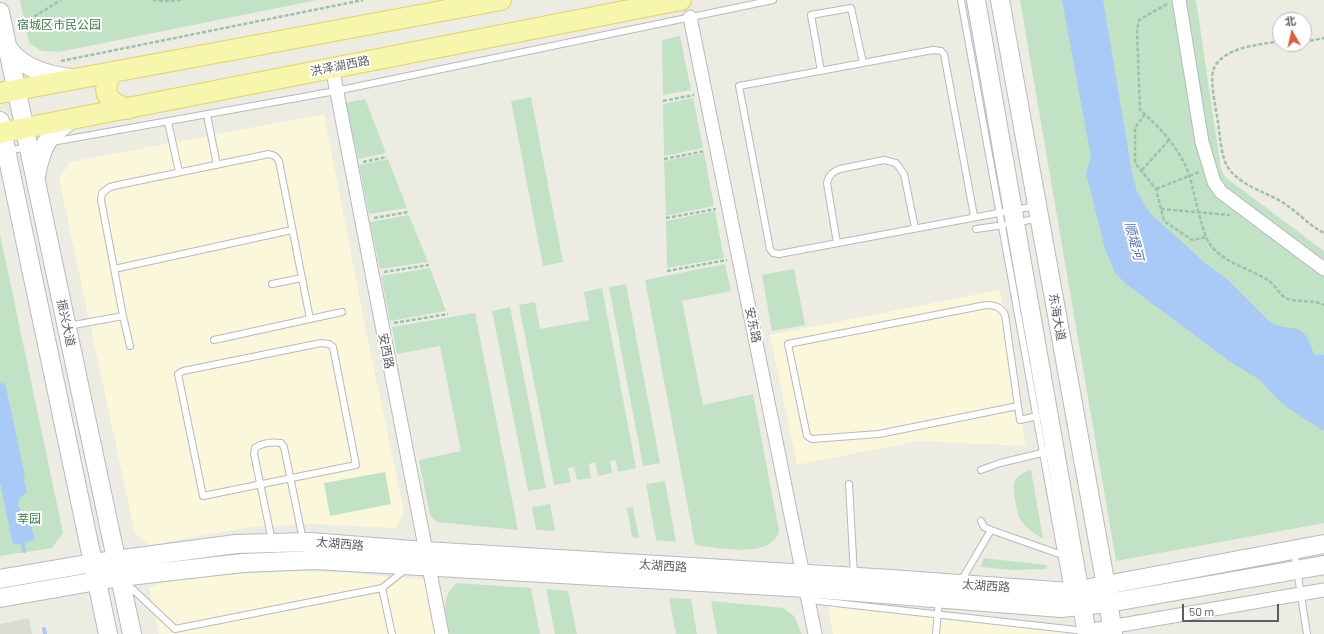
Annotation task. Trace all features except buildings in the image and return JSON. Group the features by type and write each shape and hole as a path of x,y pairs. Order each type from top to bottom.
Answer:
{"main road":[{"path":"8,91 501,0"},
{"name":"洪泽湖西路","path":"1,143 34,142 72,119 332,67 685,8"},
{"path":"113,72 106,87 107,94 115,104 127,109"}],"street":[{"name":"东海大道","path":"976,0 1007,217 1068,557 1087,633"},
{"name":"东海大道","path":"1000,0 1107,594 1112,630"},
{"path":"1179,0 1202,142 1214,182 1221,192 1324,269"},
{"name":"安东路","path":"685,8 705,92 815,634"},
{"name":"振兴大道","path":"5,17 8,48 8,91 34,142 35,177 97,467 103,558 96,581 108,634"},
{"path":"8,48 22,63 37,71 50,76 74,79"},
{"name":"安西路","path":"332,67 442,634"},
{"name":"振兴大道","path":"1,143 13,182 73,471 103,558 132,634"},
{"path":"21,219 25,214 31,212 38,212 43,215"},
{"path":"73,471 79,479 86,481 94,475 97,467"},
{"name":"太湖西路","path":"0,579 103,558 236,544 303,542 427,559 806,587 939,607 1061,608 1077,596"},
{"name":"太湖西路","path":"1107,594 1324,544"},
{"name":"太湖西路","path":"103,558 243,563 315,560 410,566 427,559"},
{"name":"太湖西路","path":"0,598 96,581 103,558"},
{"name":"太湖西路","path":"806,587 854,577 959,584 1077,596 1107,594 1297,570 1324,565"},
{"path":"1087,633 1112,630 1324,590"}],"lane":[{"path":"34,142 168,122 336,91 685,8 773,0"},
{"path":"961,0 1007,217 1036,416 1049,452 1000,463 981,470"},
{"path":"820,71 811,15 851,8 863,63"},
{"path":"974,216 944,54 941,51 933,50 739,86 770,249 773,253 779,254 974,216 1007,217 1038,212"},
{"path":"207,114 217,165"},
{"path":"168,122 179,172"},
{"path":"130,346 101,200 102,193 110,187 118,185 269,154 276,156 279,161 310,319"},
{"path":"837,243 827,183 829,176 834,171 840,169 884,160 896,163 904,174 915,228"},
{"path":"976,230 1007,217 1038,212"},
{"path":"114,268 292,230"},
{"path":"272,284 302,278"},
{"path":"1018,406 879,434 812,439 807,436 788,344 986,305 996,306 1001,309 1005,315 1018,406 1020,420 1036,416"},
{"path":"214,340 342,312"},
{"path":"67,327 123,316"},
{"path":"321,343 329,344 332,347 356,466 260,484 203,496 178,374 183,371 321,343"},
{"path":"272,543 254,454 255,448 259,445 275,442 281,443 284,447 303,542"},
{"path":"849,484 854,577"},
{"path":"981,521 984,527 991,530 1068,557"},
{"path":"959,584 991,530"},
{"path":"1294,550 1307,634"},
{"path":"103,558 176,631 382,588 410,566"},
{"path":"382,588 392,634"},
{"path":"936,634 939,607 1087,633"}],"path":[{"path":"18,26 61,0"},
{"path":"153,0 181,0"},
{"path":"58,62 362,0"},
{"path":"5,17 18,26 20,33"},
{"path":"1312,40 1324,38"},
{"path":"1272,43 1239,49 1224,57 1214,68 1212,81 1222,149 1228,168 1240,181 1288,206 1311,226 1324,233"},
{"path":"663,101 705,92"},
{"path":"1145,114 1135,128 1135,163 1142,170 1156,190 1164,222 1192,240 1206,237"},
{"path":"1142,170 1169,140"},
{"path":"664,159 716,148"},
{"path":"351,164 387,157"},
{"path":"1156,190 1209,168"},
{"path":"666,218 728,206"},
{"path":"1161,209 1254,217"},
{"path":"361,220 408,212"},
{"path":"667,271 739,258"},
{"path":"372,274 429,265"},
{"path":"382,325 448,314"}],"shaded area":[{"path":"324,114 366,331 404,511 396,528 311,524 251,527 150,545 135,534 59,179 70,162"},
{"path":"1000,290 1026,446 919,441 797,465 770,335"},
{"path":"304,571 349,573 425,580 436,634 159,634 149,588 164,582 199,576"},
{"path":"828,605 1065,631 1066,634 833,634"},
{"path":"29,618 32,634 0,634 0,624"}],"green space":[{"name":"宿城区市民公园","path":"20,0 317,0 59,52 42,51 29,43"},
{"path":"1020,0 1196,0 1221,169 1225,177 1324,251 1324,523 1116,561"},
{"path":"680,36 691,90 663,95 662,40"},
{"path":"531,97 563,262 543,266 511,101"},
{"path":"693,98 703,148 664,156 663,104"},
{"path":"365,99 386,153 358,159 346,103"},
{"path":"704,153 714,206 666,216 664,161"},
{"path":"388,159 407,208 369,214 359,165"},
{"path":"715,211 724,258 667,268 666,221"},
{"path":"409,215 428,262 380,269 370,222"},
{"name":"莘园","path":"0,234 63,533 52,548 0,556"},
{"path":"725,264 731,291 682,301 703,405 753,394 779,531 774,540 766,546 755,549 743,550 695,545 645,280"},
{"path":"430,268 446,311 390,321 381,276"},
{"path":"794,269 805,325 772,331 762,275"},
{"path":"626,284 660,463 643,466 609,287"},
{"path":"602,288 636,468 618,472 616,460 610,461 612,473 598,476 595,462 589,464 591,478 577,480 574,467 568,468 571,482 554,485 519,305 535,302 540,329 589,320 584,292"},
{"path":"510,307 546,488 528,491 492,311"},
{"path":"475,313 518,530 437,522 430,515 419,460 461,451 440,346 397,354 392,327"},
{"path":"1031,470 1043,539 1033,533 1025,525 1017,512 1014,483 1019,475"},
{"path":"385,472 391,504 330,516 324,483"},
{"path":"665,481 676,542 656,540 646,484"},
{"path":"550,504 555,531 536,530 532,507"},
{"path":"633,507 639,538 632,537 627,508"},
{"path":"983,558 1047,565 1046,569 1012,570 981,567"},
{"path":"457,583 531,588 540,634 450,634 445,607 448,594"},
{"path":"546,589 568,591 577,634 555,634"},
{"path":"669,598 691,599 697,634 676,634"},
{"path":"711,601 783,608 794,616 802,634 717,634"}],"water":[{"name":"顺堤河","path":"1062,0 1103,0 1132,173 1137,192 1150,213 1206,264 1227,279 1270,322 1279,326 1301,331 1306,335 1314,354 1324,355 1324,431 1288,408 1274,396 1260,380 1229,361 1126,284 1115,273 1105,249 1086,173 1091,157"},
{"path":"0,381 1,384 5,383 25,476 23,477 27,492 20,498 18,505 23,515 30,518 34,540 13,545 0,482"}],"waterway":[{"path":"22,539 24,551"},
{"path":"44,629 45,634"}]}
